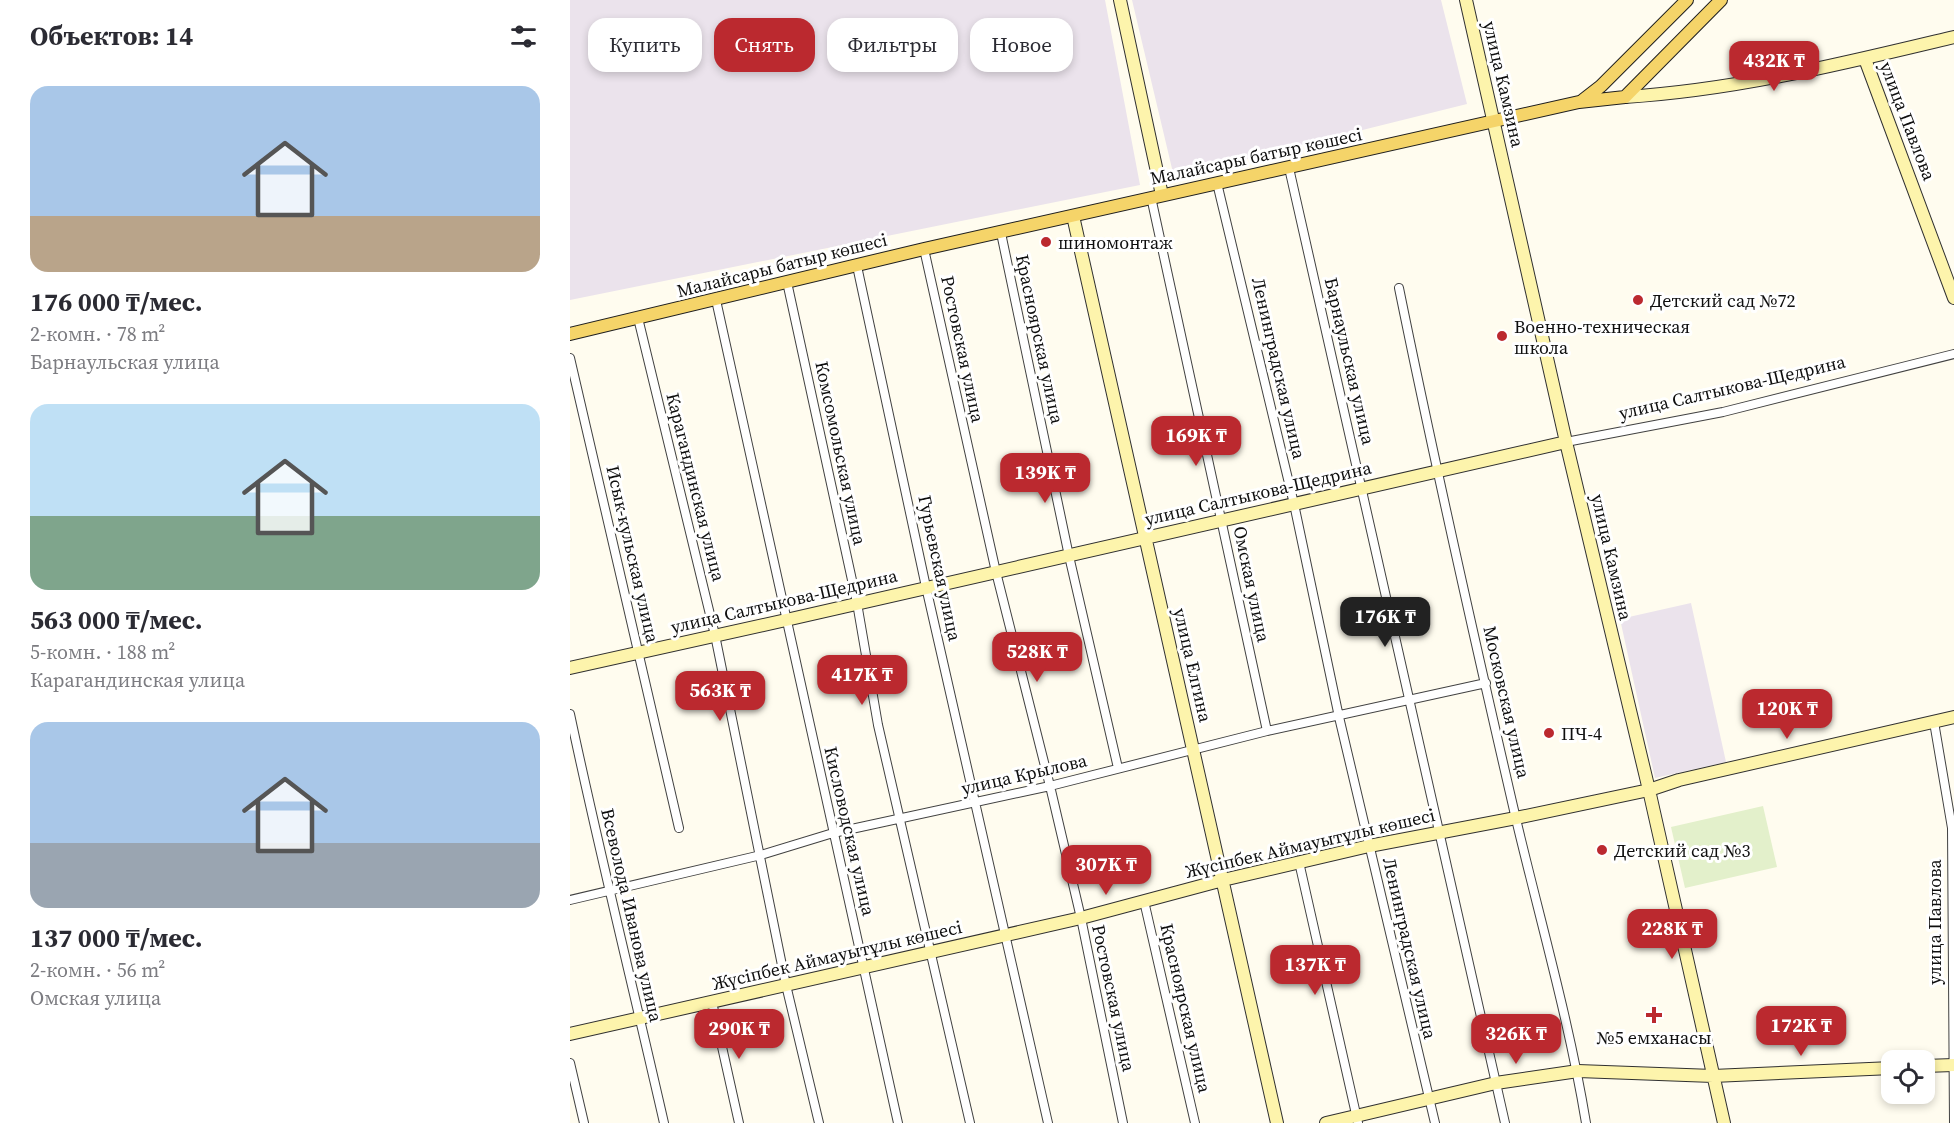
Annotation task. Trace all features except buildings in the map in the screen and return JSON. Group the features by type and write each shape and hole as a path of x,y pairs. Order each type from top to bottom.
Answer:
{"main road":[{"path":"1579,102 1601,86 1687,0"},
{"path":"1625,97 1722,0"},
{"name":"Малайсары батыр көшесі","path":"570,334 1156,196 1579,102 1625,97"}],"street":[{"path":"1120,0 1156,196"},
{"name":"улица Камзина","path":"1466,0 1724,1123"},
{"name":"Малайсары батыр көшесі","path":"1625,97 1677,93 1748,82 1865,59 1954,37"},
{"name":"улица Павлова","path":"1865,59 1954,298"},
{"name":"Барнаульская улица","path":"1289,168 1505,1123"},
{"name":"Ленинградская улица","path":"1217,183 1294,504 1339,717 1435,1123"},
{"name":"Омская улица","path":"1156,196 1221,520 1267,731"},
{"name":"улица Елгина","path":"1073,216 1277,1123"},
{"name":"Красноярская улица","path":"1000,233 1118,768"},
{"name":"Ростовская улица","path":"924,249 996,572 1081,918 1123,1123"},
{"name":"Гурьевская улица","path":"857,266 926,587 1048,1123"},
{"name":"Комсомольская улица","path":"787,282 857,603 878,725 970,1123"},
{"name":"Московская улица","path":"1399,288 1437,471 1516,818 1578,1071 1586,1123"},
{"name":"Кисловодская улица","path":"716,300 898,1123"},
{"name":"Карагандинская улица","path":"638,318 715,635 786,985 819,1123"},
{"name":"улица Салтыкова-Щедрина","path":"570,668 1566,442 1723,411 1954,354"},
{"name":"Исык-кульская улица","path":"570,358 679,828"},
{"name":"улица Крылова","path":"570,900 760,855 833,833 900,817 1050,786 1267,731 1486,683"},
{"name":"Всеволода Иванова улица","path":"570,714 599,849 664,1123"},
{"name":"Жүсіпбек Аймауытұлы көшесі","path":"570,1034 1081,918 1299,862 1649,790 1679,780 1954,717"},
{"name":"улица Павлова","path":"1934,722 1953,828 1954,1123"},
{"path":"1299,862 1357,1119"},
{"name":"Красноярская улица","path":"1144,901 1195,1123"},
{"path":"712,1002 739,1123"},
{"path":"570,1063 584,1123"},
{"path":"1935,1066 1953,1065"},
{"path":"1326,1123 1357,1119 1496,1083 1578,1071 1713,1076 1881,1068"}],"shaded area":[{"path":"570,0 1105,0 1140,185 570,300"},
{"path":"1132,0 1441,0 1467,104 1174,177"},
{"path":"1691,603 1726,762 1655,778 1620,619"}],"green space":[{"path":"1763,806 1777,867 1685,888 1671,827"}],"place":[{"name":"шиномонтаж","path":"1046,242"},
{"name":"Детский сад №72","path":"1638,300"},
{"name":"Военно-техническая школа","path":"1502,336"},
{"name":"ПЧ-4","path":"1549,733"},
{"name":"Детский сад №3","path":"1602,850"},
{"name":"№5 емханасы","path":"1654,1015"}]}
